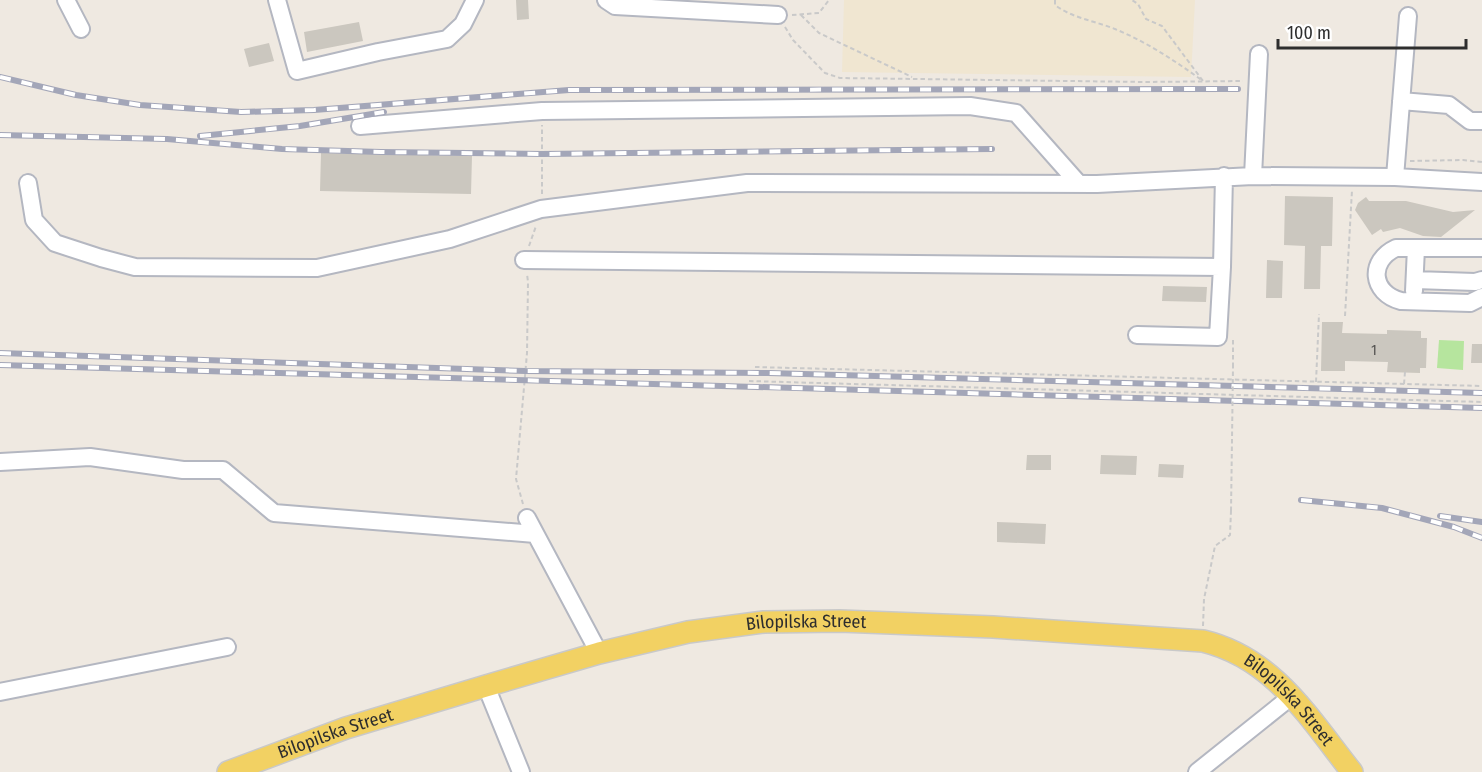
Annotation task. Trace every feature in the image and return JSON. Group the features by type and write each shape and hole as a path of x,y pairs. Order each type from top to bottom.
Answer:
{"main road":[{"name":"Bilopilska Street","path":"228,772 346,728 599,653 688,632 764,622 840,621 993,627 1203,640 1233,650 1272,676 1292,696 1352,772"}],"street":[{"path":"66,0 81,29"},
{"path":"277,0 297,71 447,39 463,24 475,0"},
{"path":"606,0 615,6 778,15"},
{"path":"1395,177 1408,16"},
{"path":"1253,176 1259,54"},
{"path":"1401,101 1449,105 1476,121"},
{"path":"360,126 542,111 970,106 1016,112 1079,184"},
{"path":"1137,335 1218,337 1224,176"},
{"path":"28,183 34,220 55,243 135,267 317,268 450,239 541,209 747,183 1079,184 1224,176 1395,177 1482,182"},
{"path":"1482,248 1396,248 1381,259 1376,276 1384,293 1392,298 1470,303 1482,297"},
{"path":"1414,301 1416,248"},
{"path":"524,260 1221,267"},
{"path":"1415,280 1475,282 1482,280"},
{"path":"0,462 90,458 183,470 223,470 274,513 535,534"},
{"path":"526,518 599,653"},
{"path":"0,692 227,648"},
{"path":"486,686 521,772"},
{"path":"1197,772 1292,696"}],"path":[{"path":"829,0 819,13 778,15 793,39 825,73 840,78 1258,81"},
{"path":"1055,0 1055,5 1062,11 1115,29 1172,58 1203,81"},
{"path":"1132,0 1138,4 1146,18 1162,26 1203,81"},
{"path":"800,14 819,33 915,79"},
{"path":"526,518 516,479 527,353 528,282 524,260 541,209 542,111"},
{"path":"1345,316 1353,177"},
{"path":"1316,382 1318,315"},
{"path":"754,367 1482,386"},
{"path":"1203,640 1204,599 1215,546 1230,535 1233,367"},
{"path":"1404,384 1405,372"},
{"path":"749,381 1482,402"}],"shaded area":[{"path":"844,0 1195,0 1191,77 842,72"}],"green space":[{"path":"1439,340 1464,341 1463,370 1437,368"}],"building":[{"path":"516,0 528,0 529,19 517,20"},
{"path":"359,22 363,41 307,52 304,32"},
{"path":"269,43 274,61 249,67 244,49"},
{"path":"321,153 472,156 471,194 320,191"},
{"path":"1285,196 1333,197 1332,246 1321,246 1320,289 1304,289 1305,246 1284,245"},
{"path":"1366,197 1369,201 1406,201 1453,212 1475,210 1441,237 1423,236 1400,228 1383,232 1381,229 1372,235 1355,210 1358,203"},
{"path":"1267,260 1283,261 1282,298 1266,298"},
{"path":"1163,286 1207,287 1206,302 1162,301"},
{"path":"1322,322 1343,322 1342,333 1387,334 1387,330 1421,331 1421,338 1427,338 1426,368 1420,368 1420,373 1387,372 1388,362 1345,361 1345,371 1321,371"},
{"path":"1472,344 1482,344 1482,363 1471,363"},
{"path":"1027,455 1051,455 1051,470 1026,470"},
{"path":"1101,455 1137,456 1136,475 1100,474"},
{"path":"1159,464 1184,465 1183,478 1158,477"},
{"path":"997,522 1046,524 1045,544 997,542"}],"railway":[{"path":"0,77 76,95 140,105 241,112 314,110 569,90 1238,89"},
{"path":"200,136 300,126 384,112"},
{"path":"0,135 167,139 282,149 381,152 542,154 992,149"},
{"path":"0,353 525,371 768,373 1482,393"},
{"path":"0,365 1482,408"},
{"path":"1301,500 1382,508 1454,527 1482,538"},
{"path":"1440,516 1482,522"}]}
